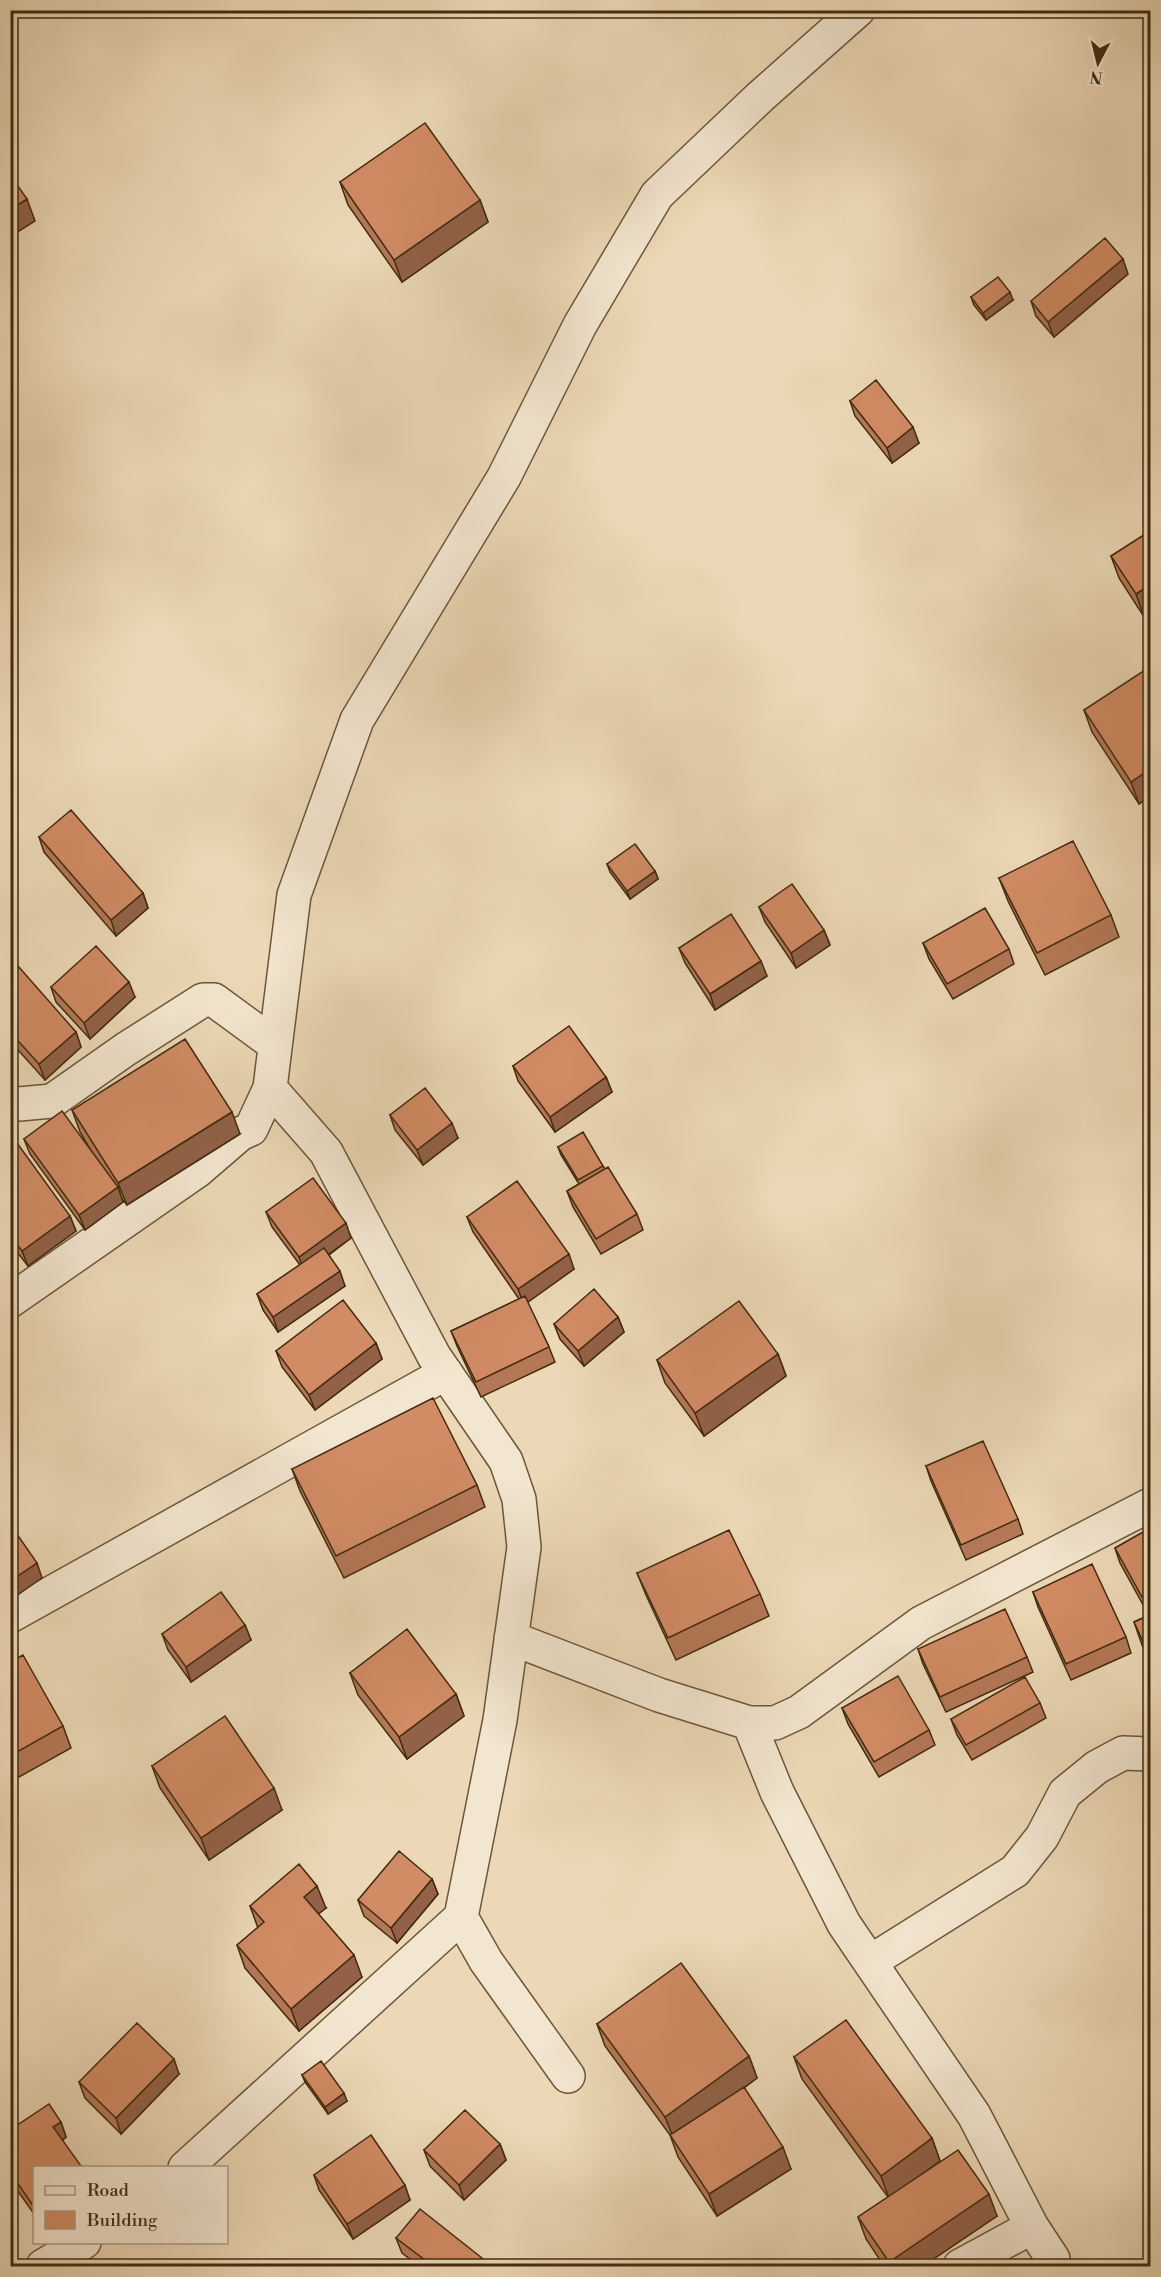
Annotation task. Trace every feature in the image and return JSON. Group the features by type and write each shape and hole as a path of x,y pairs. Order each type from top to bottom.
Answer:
{"street":[{"path":"10,1301 197,1171 240,1134 251,1129 270,1088 294,895 357,720 504,477 580,325 657,195 760,97 858,10"},
{"path":"10,1102 19,1104 52,1101 126,1048 203,1000 214,1000 274,1044"},
{"path":"187,2166 461,1917 500,1720 524,1547 519,1499 506,1461 434,1356 326,1152 270,1088"},
{"path":"10,1616 446,1373"},
{"path":"511,1638 659,1695 749,1723 775,1723 799,1712 921,1623 1150,1505"},
{"path":"749,1723 777,1792 844,1924 974,2115 1032,2227 1053,2259 1054,2266"},
{"path":"870,1962 1015,1871 1042,1837 1065,1793 1097,1767 1123,1753 1150,1754"},
{"path":"461,1917 486,1961 568,2076"},
{"path":"960,2266 1032,2227"},
{"path":"43,2266 81,2244"}],"building":[{"path":"425,123 480,200 394,260 340,182"},
{"path":"10,175 27,199 10,210"},
{"path":"1105,238 1123,259 1048,322 1031,301"},
{"path":"998,277 1010,292 983,313 971,297"},
{"path":"876,380 913,427 887,448 850,401"},
{"path":"1150,531 1150,585 1136,594 1111,556"},
{"path":"1148,668 1150,671 1150,769 1131,782 1084,710"},
{"path":"71,810 143,893 111,920 39,837"},
{"path":"1073,841 1111,915 1037,953 999,878"},
{"path":"635,844 655,871 627,891 607,864"},
{"path":"792,884 824,930 791,953 759,907"},
{"path":"985,908 1009,949 947,984 923,943"},
{"path":"731,914 761,961 710,994 679,948"},
{"path":"96,946 129,982 84,1023 51,987"},
{"path":"18,966 76,1032 39,1064 10,1032 10,972"},
{"path":"569,1026 606,1077 550,1117 513,1066"},
{"path":"185,1039 232,1112 118,1183 72,1110"},
{"path":"425,1088 452,1123 417,1150 390,1115"},
{"path":"62,1111 118,1187 79,1215 24,1139"},
{"path":"583,1132 603,1166 578,1180 558,1147"},
{"path":"17,1143 70,1216 22,1251 10,1235 10,1148"},
{"path":"608,1167 637,1214 596,1239 567,1191"},
{"path":"313,1178 346,1223 299,1257 266,1212"},
{"path":"517,1181 569,1254 518,1289 467,1217"},
{"path":"324,1248 340,1271 273,1317 257,1294"},
{"path":"594,1289 618,1317 578,1351 554,1324"},
{"path":"525,1296 549,1347 476,1382 451,1331"},
{"path":"343,1300 376,1343 309,1395 276,1351"},
{"path":"739,1301 778,1354 695,1413 657,1360"},
{"path":"433,1398 477,1485 336,1556 292,1469"},
{"path":"983,1441 1018,1519 961,1545 926,1466"},
{"path":"10,1524 37,1563 10,1581"},
{"path":"1150,1528 1150,1592 1142,1597 1115,1548"},
{"path":"729,1530 760,1594 668,1638 637,1573"},
{"path":"1092,1564 1126,1637 1066,1664 1033,1592"},
{"path":"221,1592 245,1625 186,1667 162,1634"},
{"path":"1005,1609 1027,1657 940,1697 918,1649"},
{"path":"1150,1615 1150,1657 1134,1622"},
{"path":"407,1629 456,1694 399,1737 350,1673"},
{"path":"23,1655 63,1726 10,1756 10,1662"},
{"path":"898,1676 929,1730 874,1762 842,1708"},
{"path":"1025,1677 1040,1703 966,1745 951,1719"},
{"path":"225,1716 274,1788 201,1838 152,1766"},
{"path":"399,1851 432,1879 391,1928 358,1900"},
{"path":"299,1864 317,1886 304,1897 354,1955 291,2009 237,1945 264,1922 250,1906"},
{"path":"681,1963 749,2056 665,2117 597,2024"},
{"path":"846,2020 932,2138 881,2176 794,2057"},
{"path":"137,2023 174,2059 116,2118 79,2082"},
{"path":"321,2061 344,2093 325,2107 302,2075"},
{"path":"744,2087 783,2147 709,2194 670,2135"},
{"path":"49,2104 61,2122 53,2127 81,2166 33,2166 33,2206 10,2172 10,2130"},
{"path":"465,2110 500,2144 459,2185 424,2150"},
{"path":"371,2135 405,2185 347,2224 314,2175"},
{"path":"958,2150 989,2194 889,2262 858,2217"},
{"path":"420,2209 492,2266 433,2266 396,2238"}]}
